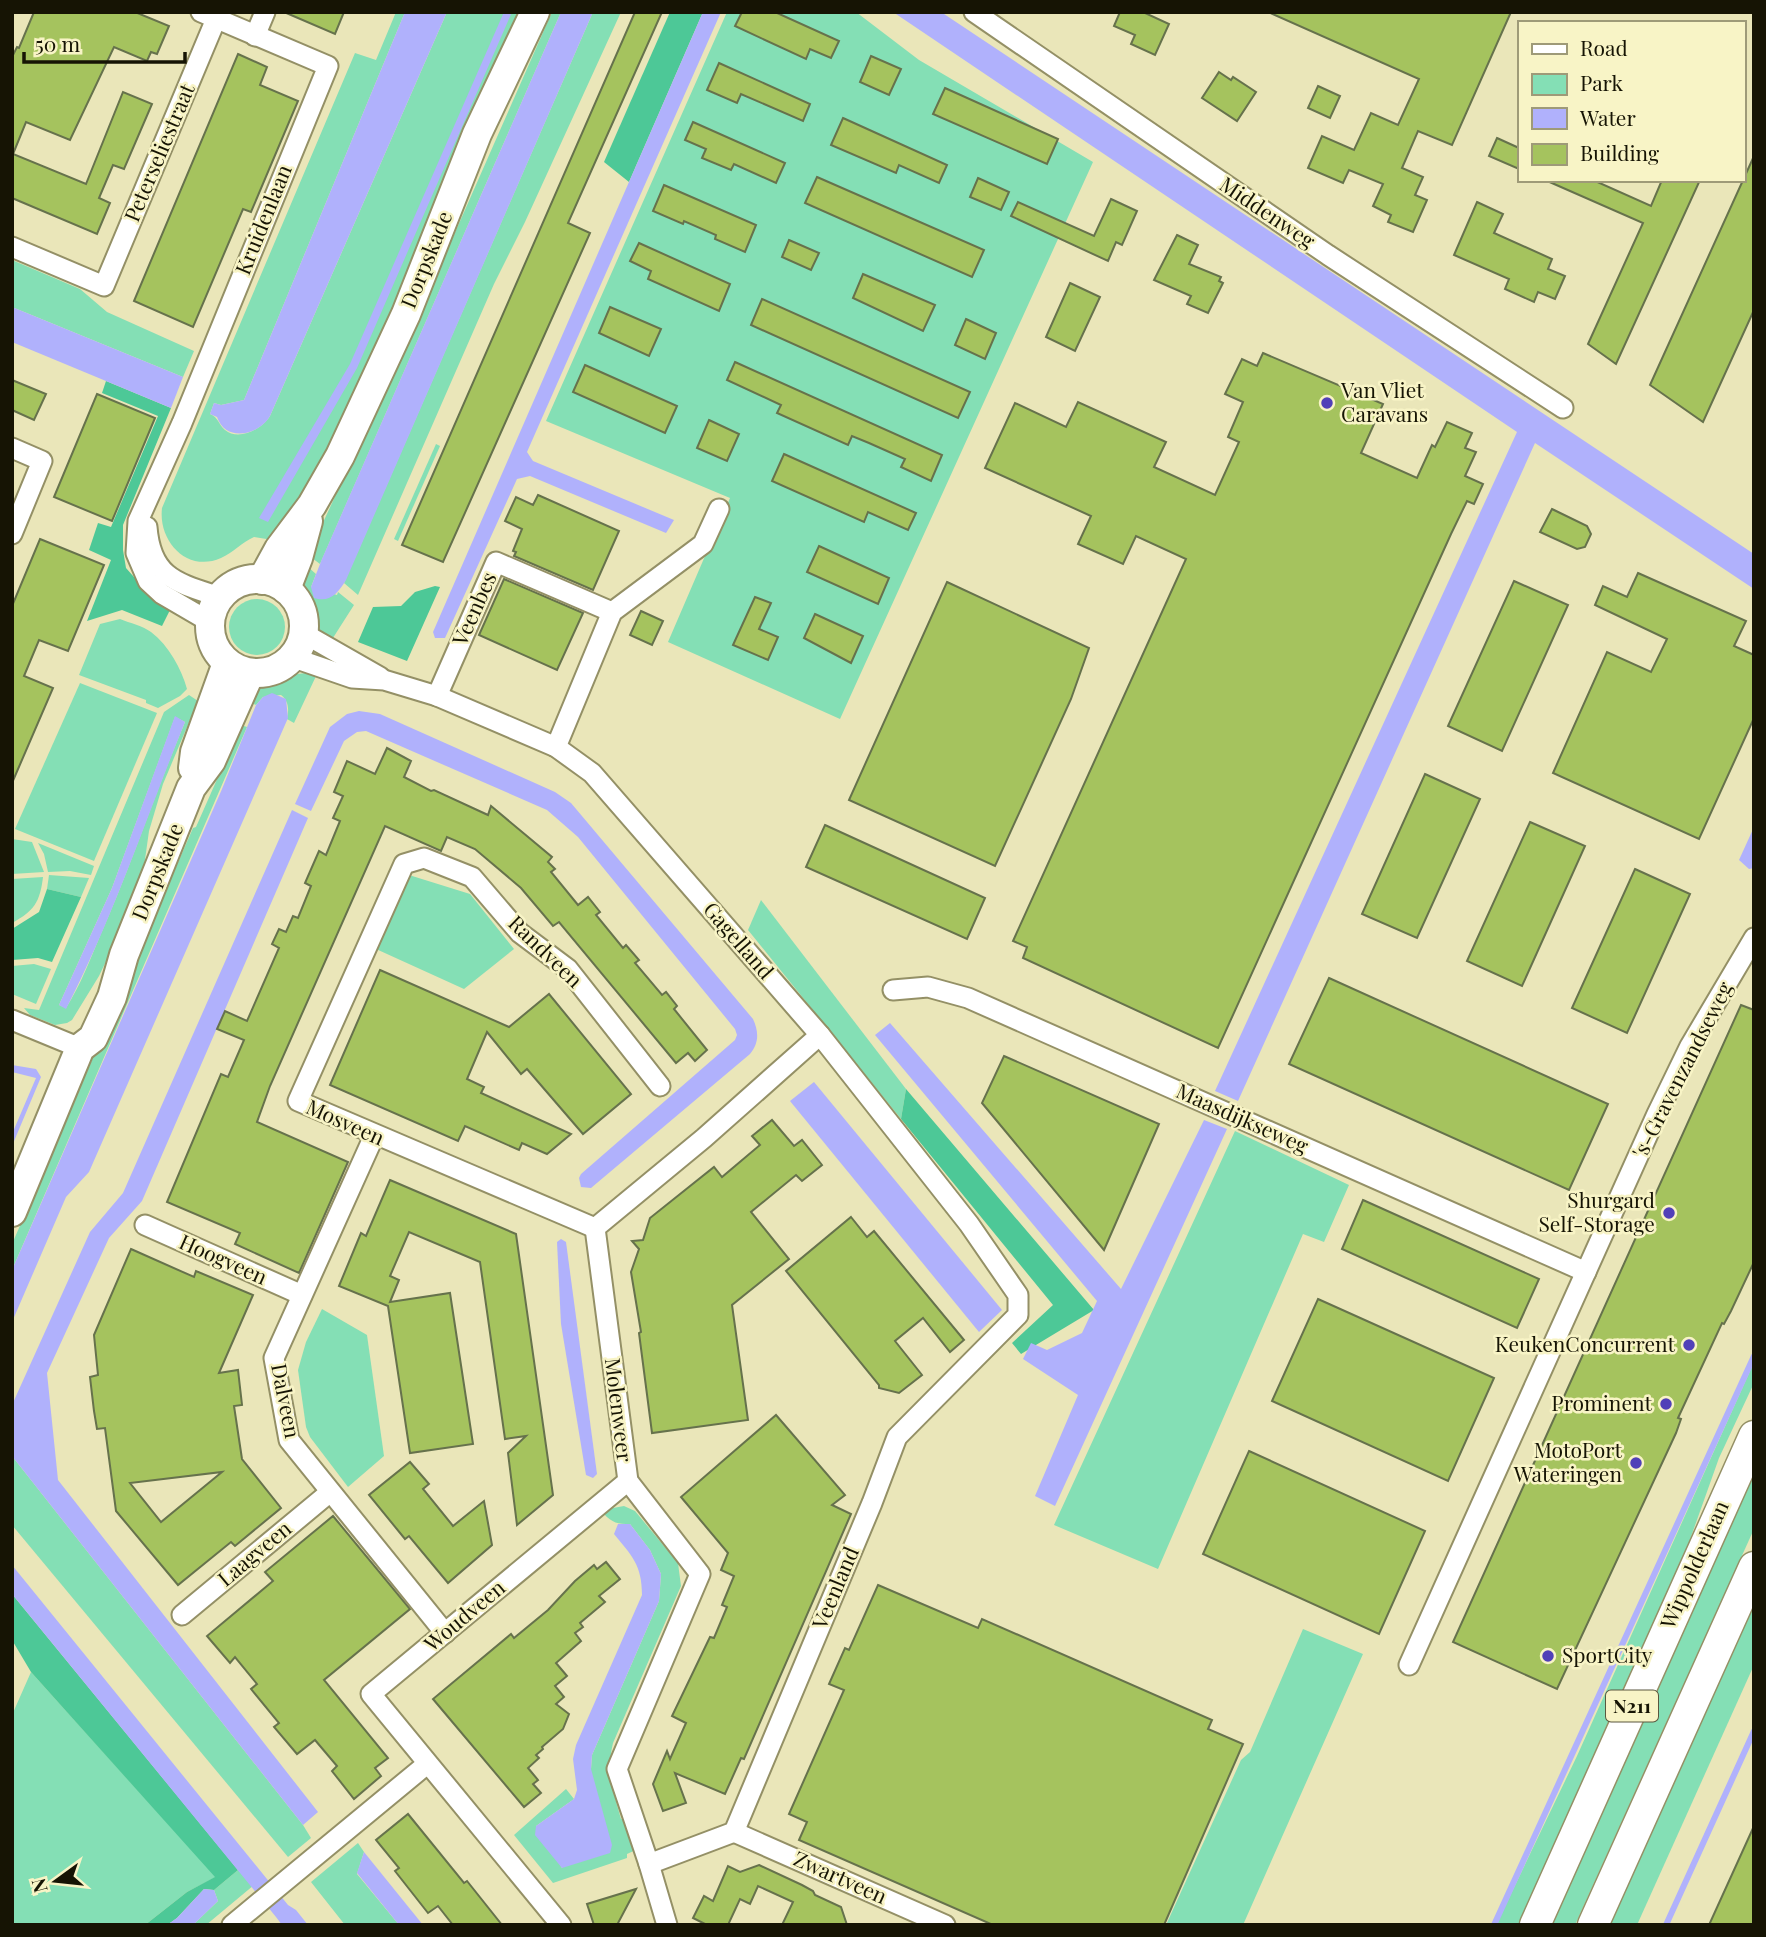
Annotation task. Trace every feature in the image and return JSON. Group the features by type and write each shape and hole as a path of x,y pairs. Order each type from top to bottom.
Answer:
{"main road":[{"name":"Dorpskade","path":"274,585 298,558 312,505 340,456 406,314 477,134 535,12"},
{"path":"243,582 274,585 298,605 302,614 297,645 285,663 272,671 239,668 221,656 212,640 215,610 227,590 243,582"},
{"name":"Dorpskade","path":"12,1212 80,1048 93,1038 112,997 124,955 191,788 195,752 239,668"},
{"name":"Wippolderlaan","path":"1535,1925 1754,1436"},
{"name":"N211","path":"1593,1925 1754,1567"}],"street":[{"path":"255,36 265,12"},
{"name":"Middenweg","path":"974,12 1328,255 1563,408"},
{"name":"Kruidenlaan","path":"209,16 327,66 182,424 138,521 136,553 148,581 162,594 215,610"},
{"name":"Peterseliestraat","path":"12,247 104,286 209,16"},
{"path":"12,448 42,461 12,534"},
{"name":"Kruidenlaan","path":"147,502 150,551 158,566 167,575 190,587 215,610"},
{"path":"556,747 612,612 703,544 719,509"},
{"name":"Veenbes","path":"437,696 496,562 612,612"},
{"name":"Gagelland","path":"297,645 384,680 437,696 556,747 592,773 820,1035 969,1224 1018,1295"},
{"name":"Randveen","path":"404,864 424,858 472,877 520,933 568,969 660,1086"},
{"name":"Mosveen","path":"404,864 298,1101 374,1136 595,1228"},
{"name":"'s-Gravenzandseweg","path":"1409,1665 1690,1046 1754,938"},
{"name":"Maasdijkseweg","path":"893,990 928,987 968,998 1586,1272"},
{"path":"12,1020 80,1048"},
{"path":"595,1228 704,1138 820,1035"},
{"name":"Dalveen","path":"374,1136 274,1357 289,1440 329,1493 445,1633"},
{"name":"Hoogveen","path":"145,1225 302,1295"},
{"name":"Molenweer","path":"595,1228 628,1481 700,1574 617,1769 667,1925"},
{"name":"Veenland","path":"734,1832 897,1437 1018,1315 1018,1295"},
{"name":"Woudveen","path":"561,1925 371,1694 628,1481"},
{"name":"Laagveen","path":"182,1615 329,1493"},
{"path":"232,1925 427,1764"},
{"path":"649,1864 734,1832"},
{"name":"Zwartveen","path":"734,1832 945,1925"}],"green space":[{"path":"396,12 405,12 244,400 221,405 214,403 210,414 231,433 237,435 250,432 270,416 447,12 524,12 341,423 279,541 254,537 221,558 209,562 186,557 177,551 165,532 162,508 355,53 376,60"},
{"path":"552,12 561,12 320,564 308,555 417,319"},
{"path":"593,12 621,12 494,284 358,595 344,583"},
{"path":"670,12 703,12 629,182 604,162"},
{"path":"727,12 856,12 919,60 1093,162 840,719 668,642 730,498 546,421"},
{"path":"12,260 80,289 107,312 194,351 183,377 12,307"},
{"path":"106,381 171,408 123,525 126,568 148,593 171,608 162,626 122,610 87,621 111,560 89,550 98,523 111,527 158,416 102,393"},
{"path":"436,444 440,446 398,541 394,539"},
{"path":"308,567 316,574 311,587 337,595 338,592 354,605 331,641 316,623 303,598 301,581"},
{"path":"440,587 407,661 358,642 373,607 401,606 415,592"},
{"path":"252,599 262,599 277,607 283,616 283,638 277,647 262,655 252,655 234,643 229,632 229,622 241,604"},
{"path":"120,619 148,630 169,651 178,665 187,689 180,696 158,708 146,703 146,700 79,675 100,624"},
{"path":"306,673 317,674 294,723 287,719 288,706 281,695 263,697 256,705 247,701 265,684"},
{"path":"80,683 157,713 94,861 15,829"},
{"path":"189,695 198,701 163,784 149,831 141,888 99,976 72,1020 55,1025 30,1015 24,1008 39,1010 164,712","holes":["175,717 185,722 76,991 66,1008 59,1005 112,888"]},
{"path":"241,725 247,727 12,1270 12,1244 193,828 196,827"},
{"path":"12,839 32,842 44,872 12,874"},
{"path":"38,843 94,866 91,875 70,871 48,872"},
{"path":"49,875 89,878 81,897 47,889"},
{"path":"409,875 470,894 514,949 464,989 376,949"},
{"path":"43,877 35,905 12,923 12,879"},
{"path":"47,889 81,897 52,962 38,958 12,960 12,929 39,912"},
{"path":"761,900 906,1089 901,1119 748,930"},
{"path":"34,964 51,969 36,1004 12,994 12,966"},
{"path":"906,1089 1094,1310 1021,1354 1012,1343 1053,1305 901,1119"},
{"path":"1235,1131 1349,1185 1324,1242 1303,1234 1158,1569 1054,1525"},
{"path":"322,1309 367,1335 384,1456 348,1487 310,1437 306,1427 298,1370 306,1342"},
{"path":"1754,1362 1754,1383 1719,1458 1682,1562 1519,1925 1496,1925 1577,1756"},
{"path":"12,1456 303,1825 311,1838 288,1857 12,1525"},
{"path":"1754,1469 1754,1529 1575,1925 1549,1925"},
{"path":"624,1506 635,1511 678,1563 681,1586 613,1743 611,1754 611,1781 621,1819 630,1820 640,1848 627,1854 627,1858 553,1883 514,1835 566,1789 574,1799 536,1826 562,1868 591,1769 592,1755 659,1601 661,1574 650,1550 630,1524 616,1522 604,1514 613,1508"},
{"path":"12,1594 238,1870 214,1890 204,1889 167,1925 145,1925 187,1892 215,1877 31,1672 12,1640"},
{"path":"1754,1598 1754,1665 1637,1925 1607,1925"},
{"path":"1303,1629 1363,1654 1243,1925 1166,1925 1241,1760 1250,1752"},
{"path":"31,1672 216,1877 187,1892 145,1925 12,1925 12,1715"},
{"path":"358,1843 364,1852 357,1874 399,1925 345,1925 311,1882"},
{"path":"238,1870 254,1885 206,1925 193,1925 218,1901 214,1890"}],"water":[{"path":"405,12 447,12 270,416 265,423 251,432 235,433 221,425 217,417 210,414 214,403 221,405 244,400"},
{"path":"504,12 512,12 357,368 268,522 259,518 350,364"},
{"path":"561,12 593,12 346,580 333,596 325,599 314,598 311,587 322,559"},
{"path":"703,12 721,12 527,452 533,461 674,520 666,533 530,476 517,479 445,638 435,638 433,632"},
{"path":"893,12 941,12 1754,554 1754,589 1535,443 1238,1101 1215,1091 1517,432"},
{"path":"12,307 183,377 171,408 12,342"},
{"path":"272,693 286,699 288,718 89,1172 66,1197 12,1322 12,1270 256,705 263,697"},
{"path":"359,711 380,714 555,792 571,803 753,1019 757,1037 750,1054 591,1188 581,1187 581,1174 735,1040 735,1029 578,837 547,810 366,731 357,732 344,741 311,811 295,804 330,727 347,714"},
{"path":"175,716 185,722 114,903 66,1009 59,1005 112,888"},
{"path":"292,810 308,818 142,1201 109,1238 47,1373 58,1480 318,1812 303,1825 12,1456 12,1405 90,1232 123,1193"},
{"path":"1754,827 1754,868 1749,869 1739,860"},
{"path":"890,1023 1121,1289 1204,1120 1227,1129 1055,1506 1035,1496 1078,1395 1023,1359 1031,1343 1047,1350 1082,1333 1097,1301 875,1035"},
{"path":"12,1065 36,1069 41,1077 12,1146 12,1134 36,1078 12,1072"},
{"path":"814,1082 1002,1310 979,1332 790,1101"},
{"path":"561,1239 566,1242 597,1474 593,1478 586,1475 561,1324 557,1242"},
{"path":"618,1524 630,1524 650,1550 661,1574 659,1601 592,1755 591,1769 612,1845 610,1853 562,1868 535,1835 536,1826 574,1799 577,1790 573,1759 576,1745 642,1595 638,1568 614,1534"},
{"path":"12,1565 288,1905 296,1910 308,1925 282,1925 12,1594"},
{"path":"364,1852 423,1925 399,1925 357,1873"},
{"path":"204,1889 214,1890 218,1901 193,1925 167,1925 177,1918"}],"building":[{"path":"34,12 135,12 169,26 157,54 151,52 147,61 114,47 70,140 26,122 13,154 86,184 123,92 152,104 124,169 113,165 99,198 110,203 97,234 12,198 12,57 17,47 19,48"},
{"path":"284,12 344,12 335,34"},
{"path":"635,12 662,12 568,223 590,233 443,562 402,545"},
{"path":"742,12 775,12 839,41 831,58 810,49 806,59 735,26"},
{"path":"1120,12 1143,12 1169,24 1155,55 1131,44 1135,35 1114,26"},
{"path":"1268,12 1511,12 1452,145 1418,131 1402,168 1423,177 1415,195 1427,200 1413,232 1388,222 1391,215 1373,206 1383,184 1349,170 1343,183 1308,168 1322,136 1354,150 1371,113 1398,125 1419,79"},
{"path":"238,54 267,67 260,85 298,101 251,212 243,209 193,327 134,301"},
{"path":"871,56 901,69 889,95 860,82"},
{"path":"719,63 810,104 803,121 741,94 737,103 707,90"},
{"path":"1219,72 1231,80 1233,77 1256,92 1237,121 1202,98"},
{"path":"1318,86 1340,96 1330,118 1308,108"},
{"path":"945,88 1058,139 1047,164 933,114"},
{"path":"843,118 947,165 939,183 899,165 896,173 831,145"},
{"path":"693,122 785,163 776,183 734,164 731,170 702,158 706,149 685,140"},
{"path":"1497,138 1518,148 1518,169 1489,156"},
{"path":"1754,156 1754,310 1703,422 1650,385 1742,182 1745,182"},
{"path":"817,177 984,250 972,277 805,203"},
{"path":"978,178 1009,192 1001,210 970,197"},
{"path":"1550,182 1597,182 1651,206 1661,182 1699,182 1616,364 1588,344 1643,223"},
{"path":"664,185 756,225 745,252 715,239 716,235 653,211"},
{"path":"1111,199 1137,211 1122,245 1116,242 1108,261 1011,216 1018,202 1094,236"},
{"path":"1477,202 1503,214 1494,233 1552,259 1548,269 1565,276 1555,299 1538,292 1534,302 1505,289 1509,279 1454,255"},
{"path":"1177,235 1198,245 1189,264 1221,277 1219,281 1223,283 1208,313 1187,304 1191,296 1154,280"},
{"path":"789,240 819,253 811,270 782,257"},
{"path":"639,243 730,284 719,311 648,279 651,271 630,261"},
{"path":"863,274 935,305 923,331 853,298"},
{"path":"1070,283 1100,297 1075,351 1046,337"},
{"path":"762,299 970,392 958,418 751,325"},
{"path":"610,307 661,329 649,356 599,333"},
{"path":"966,319 996,333 985,359 955,345"},
{"path":"1263,353 1383,404 1361,453 1417,478 1432,445 1435,447 1447,422 1472,433 1465,448 1476,452 1465,476 1483,484 1474,504 1467,501 1451,534 1218,1048 1023,958 1027,947 1013,941 1186,559 1136,536 1123,564 1078,544 1091,516 985,468 1015,403 1066,427 1078,402 1166,442 1154,467 1215,495 1239,442 1228,437 1243,402 1225,394 1242,359 1257,366"},
{"path":"735,362 942,455 931,481 901,467 905,459 869,443 852,436 848,445 777,413 781,405 727,380"},
{"path":"585,365 677,406 665,433 573,392"},
{"path":"12,380 46,394 34,420 12,410"},
{"path":"97,394 155,418 112,521 54,497"},
{"path":"709,420 739,434 727,461 697,448"},
{"path":"784,454 916,513 908,530 868,512 864,522 772,481"},
{"path":"538,495 619,531 593,590 514,556 516,552 513,551 522,529 505,521 516,497 533,505"},
{"path":"1552,509 1587,526 1591,534 1585,547 1577,549 1540,532"},
{"path":"40,539 104,565 68,651 39,640 24,676 53,688 12,783 12,606"},
{"path":"819,546 889,578 878,604 807,572"},
{"path":"1638,573 1746,621 1734,646 1754,655 1754,718 1699,839 1553,773 1607,652 1651,672 1667,639 1595,605 1603,586 1627,597"},
{"path":"504,579 583,613 557,670 479,635"},
{"path":"1514,581 1568,605 1502,751 1448,726"},
{"path":"947,582 1089,648 1071,699 995,866 849,800"},
{"path":"755,597 771,603 759,629 778,637 768,660 733,645"},
{"path":"641,611 663,621 652,645 630,635"},
{"path":"815,614 863,636 851,663 804,638"},
{"path":"387,748 411,761 404,777 488,815 491,806 552,857 548,862 555,869 551,872 578,905 588,897 600,912 596,915 623,948 626,945 639,960 635,963 662,995 666,992 677,1006 674,1009 707,1050 695,1061 688,1053 676,1063 559,922 553,926 521,888 475,849 447,837 441,851 385,826 270,1086 257,1122 348,1162 299,1273 235,1244 240,1233 167,1202 221,1074 228,1077 244,1040 217,1029 225,1011 247,1021 279,948 272,944 279,929 286,932 293,916 298,918 311,886 305,883 319,851 326,855 340,821 333,818 343,796 334,792 347,761 375,774"},
{"path":"1425,774 1480,799 1417,938 1362,914"},
{"path":"1530,822 1585,846 1522,986 1467,961"},
{"path":"825,825 985,898 967,939 806,867"},
{"path":"1635,869 1690,894 1627,1033 1572,1008"},
{"path":"380,970 509,1027 549,994 631,1094 583,1134 527,1069 521,1074 487,1032 467,1079 484,1087 481,1093 571,1134 547,1154 522,1143 519,1150 465,1126 458,1141 330,1085"},
{"path":"1329,978 1608,1104 1569,1190 1289,1064"},
{"path":"1741,1005 1754,1010 1754,1262 1678,1418 1681,1419 1676,1433 1557,1689 1453,1642"},
{"path":"1004,1056 1159,1124 1104,1250 982,1103"},
{"path":"772,1120 794,1146 802,1140 822,1165 802,1181 796,1175 751,1212 789,1259 732,1305 748,1420 652,1433 641,1332 631,1272 639,1249 632,1241 643,1240 650,1218 714,1167 722,1177 760,1145 752,1136"},
{"path":"390,1180 516,1234 553,1495 517,1525 508,1453 526,1436 505,1439 480,1262 409,1232 390,1276 399,1280 390,1302 450,1293 473,1444 410,1453 388,1306 339,1286 361,1233 366,1236"},
{"path":"1363,1200 1539,1279 1517,1328 1342,1249"},
{"path":"851,1217 867,1237 874,1231 964,1340 950,1352 923,1318 895,1341 922,1375 899,1393 879,1388 786,1271"},
{"path":"131,1249 194,1277 196,1271 253,1295 219,1373 238,1370 242,1405 234,1406 242,1459 281,1508 235,1546 231,1542 178,1585 116,1511 105,1428 97,1429 94,1411 90,1377 98,1375 94,1335","holes":["222,1472 161,1522 130,1483"]},
{"path":"1318,1299 1494,1378 1448,1481 1272,1401"},
{"path":"776,1415 845,1495 832,1505 851,1514 744,1759 741,1758 725,1794 675,1773 686,1803 663,1811 653,1784 667,1751 670,1759 686,1723 672,1716 710,1637 714,1638 727,1607 722,1605 734,1576 721,1570 728,1553 681,1497"},
{"path":"1249,1451 1425,1531 1379,1634 1203,1554"},
{"path":"410,1462 429,1484 423,1489 453,1526 484,1501 492,1545 448,1583 409,1536 405,1539 369,1495"},
{"path":"333,1516 410,1609 324,1680 388,1758 375,1768 381,1776 354,1799 332,1771 337,1766 315,1740 297,1754 274,1727 279,1723 251,1689 257,1684 235,1657 230,1663 207,1636 273,1581 265,1572"},
{"path":"606,1562 620,1579 599,1596 605,1602 580,1623 583,1627 575,1633 581,1641 556,1663 567,1676 555,1686 564,1697 556,1704 569,1714 563,1729 542,1747 536,1755 539,1758 528,1768 538,1780 533,1784 541,1793 524,1807 433,1699 511,1634 514,1638 548,1610 594,1565 597,1569"},
{"path":"878,1585 978,1628 982,1619 1212,1720 1208,1729 1243,1744 1164,1925 993,1925 799,1840 807,1822 789,1814 844,1690 829,1684 845,1648 849,1650"},
{"path":"408,1814 502,1925 453,1925 438,1906 428,1913 395,1871 399,1868 376,1840"},
{"path":"1754,1826 1754,1925 1709,1925"},
{"path":"759,1865 841,1907 847,1925 782,1925 793,1902 758,1886 750,1904 740,1899 728,1925 707,1925 693,1918 704,1896 713,1901 728,1866 740,1872"},
{"path":"636,1889 617,1925 594,1925 587,1904"}],"waterway":[{"path":"1494,1925 1754,1356"},
{"path":"1666,1925 1754,1731"}],"place":[{"name":"Van Vliet Caravans","path":"1327,403"},
{"name":"Shurgard Self-Storage","path":"1669,1213"},
{"name":"KeukenConcurrent","path":"1689,1345"},
{"name":"Prominent","path":"1666,1404"},
{"name":"MotoPort Wateringen","path":"1636,1463"},
{"name":"SportCity","path":"1548,1656"}]}
